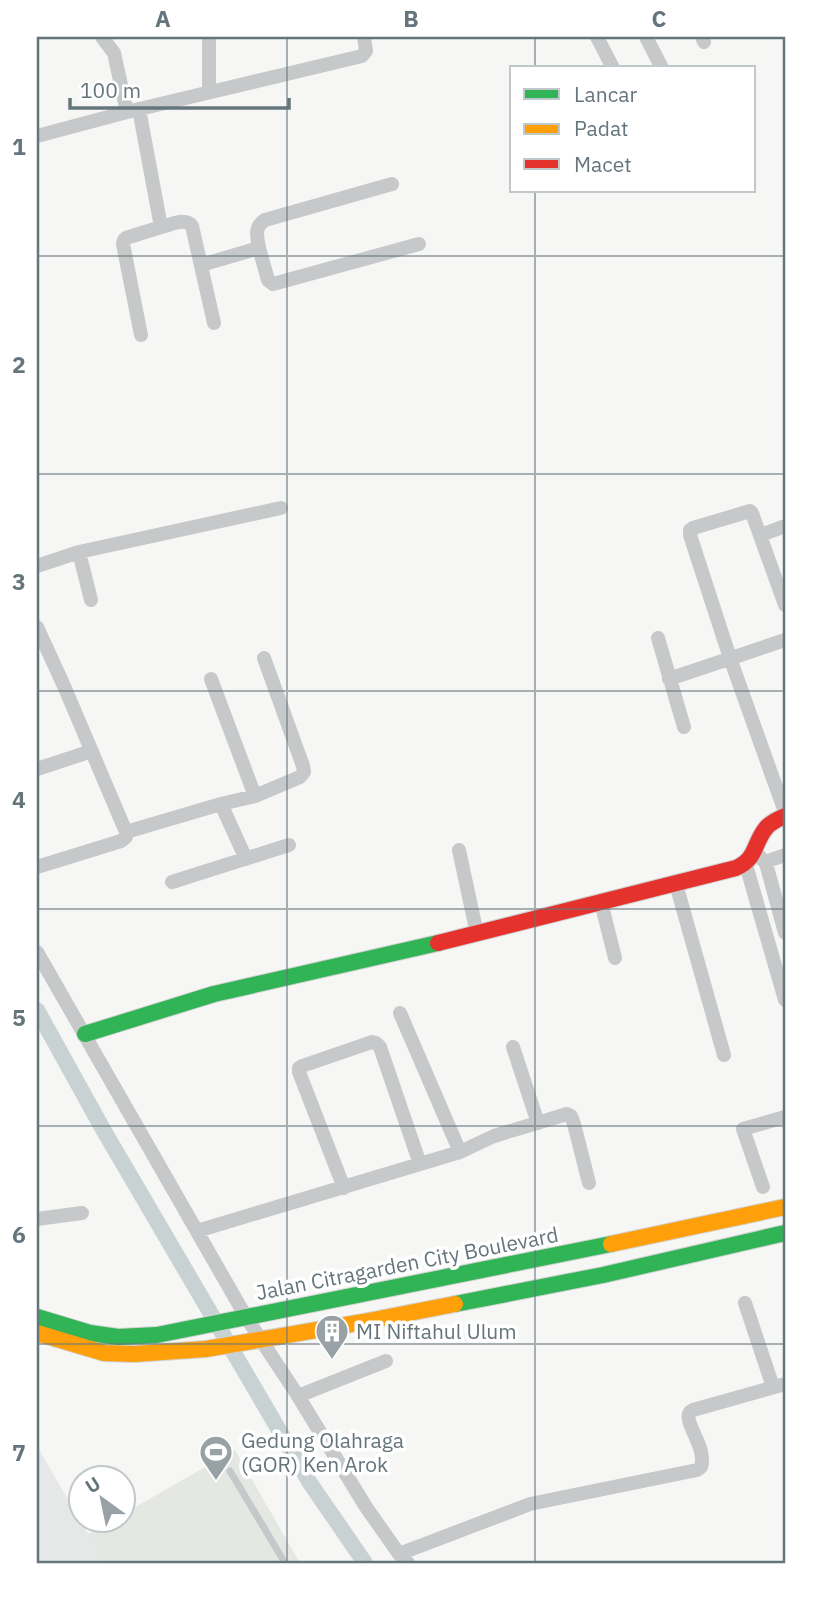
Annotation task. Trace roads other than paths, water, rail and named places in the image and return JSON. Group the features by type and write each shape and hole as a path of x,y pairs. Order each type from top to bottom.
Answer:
{"main road":[{"path":"85,1034 214,994 477,934 676,884 755,860 765,830 785,811"},
{"name":"Jalan Citragarden City Boulevard","path":"37,1317 90,1333 118,1337 157,1335 785,1207"},
{"path":"37,1333 104,1353 134,1354 206,1349 537,1288 785,1233"}],"street":[{"path":"102,37 114,53 133,111 162,227"},
{"path":"209,37 209,92"},
{"path":"37,136 362,56 366,51 364,37"},
{"path":"597,37 612,66"},
{"path":"646,37 661,66"},
{"path":"391,184 259,223 256,229 268,280 273,284 419,244"},
{"path":"141,335 124,240 185,221 192,226 214,323"},
{"path":"201,265 259,248"},
{"path":"37,566 79,552 281,508"},
{"path":"785,602 750,511 690,530 730,658 785,811"},
{"path":"761,536 785,526"},
{"path":"79,552 91,600"},
{"path":"37,631 64,686 126,832 126,837 121,841 37,867"},
{"path":"658,638 684,727"},
{"path":"669,679 785,640"},
{"path":"126,832 255,796 300,777 304,772 264,658"},
{"path":"211,679 255,796"},
{"path":"37,769 92,751"},
{"path":"221,804 246,859"},
{"path":"172,883 289,845"},
{"path":"459,850 477,934"},
{"path":"755,860 785,855"},
{"path":"755,860 784,928"},
{"path":"755,860 785,1000"},
{"path":"676,884 724,1055"},
{"path":"601,902 615,958"},
{"path":"37,952 197,1231 255,1341 298,1395 366,1507 404,1559 530,1504 697,1471 703,1464 703,1458 688,1419 690,1412 779,1385 745,1303"},
{"path":"400,1013 460,1152"},
{"path":"344,1188 299,1068 372,1042 380,1047 420,1164"},
{"path":"513,1047 538,1123"},
{"path":"197,1231 460,1152 494,1136 567,1114 570,1116 589,1184"},
{"path":"763,1187 743,1129 785,1117"},
{"path":"37,1219 82,1213"},
{"path":"298,1395 386,1361"}],"lane":[{"path":"230,1471 285,1563"}],"waterway":[{"path":"37,1010 104,1131 310,1483 365,1563"}],"place":[{"name":"MI Niftahul Ulum","path":"332,1361"},
{"name":"Gedung Olahraga (GOR) Ken Arok","path":"216,1482"}]}
